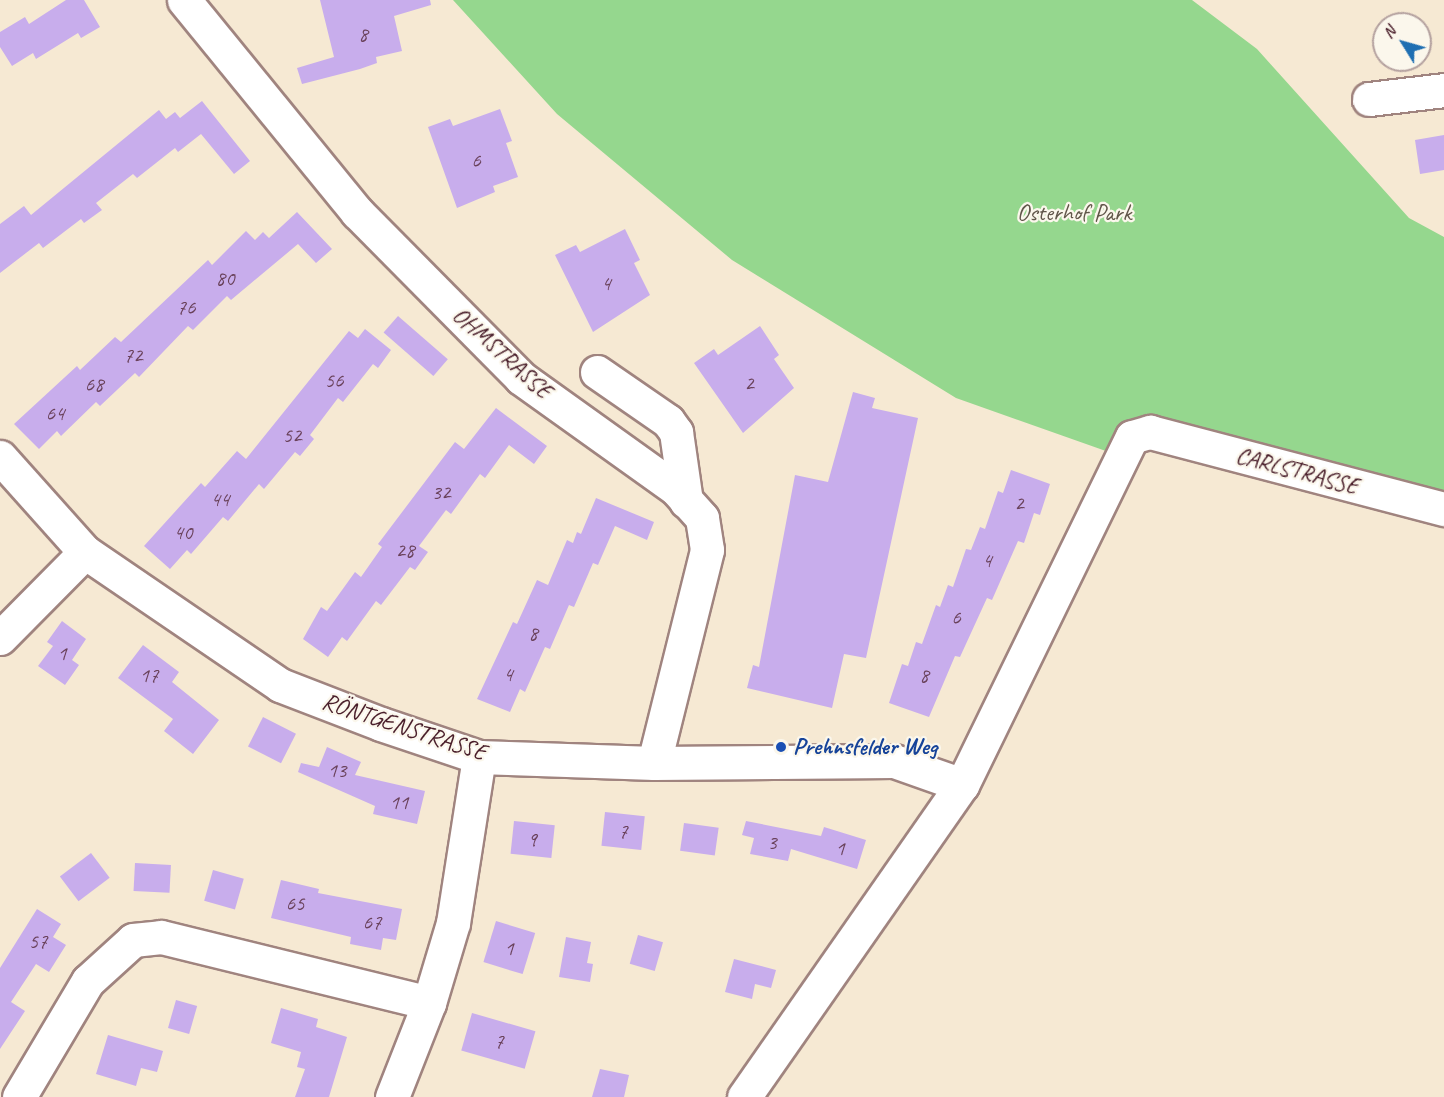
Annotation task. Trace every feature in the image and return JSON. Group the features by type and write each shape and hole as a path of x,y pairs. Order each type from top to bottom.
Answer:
{"street":[{"name":"OHMSTRASSE","path":"184,0 357,212 521,378 686,501 702,518 707,550 654,764"},
{"path":"1369,99 1444,90"},
{"path":"597,372 668,422 676,432 686,501"},
{"name":"CARLSTRASSE","path":"962,785 1119,456 1132,437 1150,432 1444,509"},
{"name":"RÖNTGENSTRASSE","path":"0,457 85,552 280,685 479,757 654,764 894,761 962,785"},
{"path":"0,638 85,552"},
{"path":"392,1097 429,1003 453,922 479,757"},
{"path":"744,1097 962,785"},
{"path":"19,1097 88,981 133,940 161,937 429,1003"}],"green space":[{"name":"Osterhof Park","path":"453,0 1192,0 1257,49 1409,218 1444,237 1444,508 1131,420 1120,456 956,398 732,260 557,114"}],"building":[{"path":"66,0 84,0 100,27 81,38 78,33 36,59 33,53 12,66 0,47 0,32 25,17 29,24"},
{"path":"320,0 430,0 431,5 394,16 402,51 376,57 377,63 360,69 302,84 297,68 334,57"},
{"path":"202,101 250,161 234,174 201,134 178,152 175,148 137,178 133,174 96,203 102,210 84,223 81,219 43,248 39,243 0,273 0,224 24,206 31,215 159,110 166,119 175,112 180,118"},
{"path":"500,109 512,141 506,143 518,177 493,186 495,192 457,208 428,127 450,119 453,126"},
{"path":"1444,135 1444,170 1420,174 1415,140"},
{"path":"297,212 332,249 316,263 298,244 231,300 227,296 193,330 188,326 139,377 135,373 100,406 96,402 61,436 57,431 39,449 14,424 77,366 80,370 115,337 121,342 208,260 212,265 246,231 255,240 263,232 269,238"},
{"path":"625,229 640,260 634,263 650,295 593,332 555,255 576,245 580,252"},
{"path":"398,316 448,359 433,376 384,333"},
{"path":"760,326 779,355 774,359 794,388 743,433 694,363 714,349 718,355"},
{"path":"365,329 391,350 378,368 373,364 343,402 338,398 310,435 314,439 300,456 295,452 264,489 259,484 228,521 223,517 191,554 187,550 170,569 144,546 201,483 205,487 237,451 246,459 349,331 358,338"},
{"path":"853,392 875,398 872,408 918,418 866,658 844,654 832,708 747,688 753,665 759,667 795,475 828,482"},
{"path":"496,408 547,446 534,464 509,445 485,478 480,474 451,514 446,510 419,546 428,552 415,570 410,567 381,605 376,601 347,641 342,637 328,657 303,639 321,607 327,611 355,572 361,577 382,547 378,544 455,442 464,449"},
{"path":"1011,470 1050,484 1040,515 1034,513 1024,543 1018,541 992,600 987,598 960,657 955,656 929,717 889,703 902,664 908,666 916,642 922,644 936,605 940,607 948,585 953,587 966,549 971,550 980,527 985,529 998,491 1003,493"},
{"path":"596,498 654,522 647,540 615,526 598,565 593,563 574,607 569,605 550,649 545,647 525,692 520,689 510,712 477,699 513,622 517,624 537,580 548,585 567,540 573,543 577,532 581,534"},
{"path":"62,621 86,639 72,660 79,665 65,685 38,666 53,646 47,642"},
{"path":"143,645 179,672 172,682 219,720 193,754 164,731 173,719 118,678"},
{"path":"263,717 296,734 281,763 248,746"},
{"path":"327,747 361,762 355,775 425,791 417,824 373,814 375,806 298,772 301,763 319,767"},
{"path":"605,812 645,816 641,850 601,846"},
{"path":"514,821 555,825 551,858 511,854"},
{"path":"746,821 821,836 824,827 866,840 857,869 791,849 788,861 750,854 754,838 742,835"},
{"path":"684,823 719,828 715,856 680,851"},
{"path":"91,853 110,878 79,901 60,876"},
{"path":"135,863 171,865 169,893 134,891"},
{"path":"213,870 244,879 235,910 204,901"},
{"path":"281,880 319,889 318,893 402,909 396,940 383,938 381,950 350,944 351,937 271,918"},
{"path":"37,909 61,924 53,937 66,945 49,972 36,964 11,1002 25,1011 0,1049 0,968"},
{"path":"496,921 535,933 523,974 483,962"},
{"path":"638,935 663,942 655,971 630,964"},
{"path":"566,937 591,942 587,963 593,964 590,982 559,977"},
{"path":"734,959 776,970 771,988 755,984 752,999 725,992"},
{"path":"176,1000 197,1006 189,1034 168,1028"},
{"path":"281,1008 318,1019 316,1027 347,1037 329,1097 295,1097 305,1069 297,1067 301,1052 271,1043"},
{"path":"472,1013 535,1031 525,1069 461,1050"},
{"path":"108,1035 163,1051 157,1072 141,1068 136,1086 96,1074"},
{"path":"600,1069 629,1075 624,1097 592,1097"}],"place":[{"name":"Prehnsfelder Weg","path":"781,747"}]}
